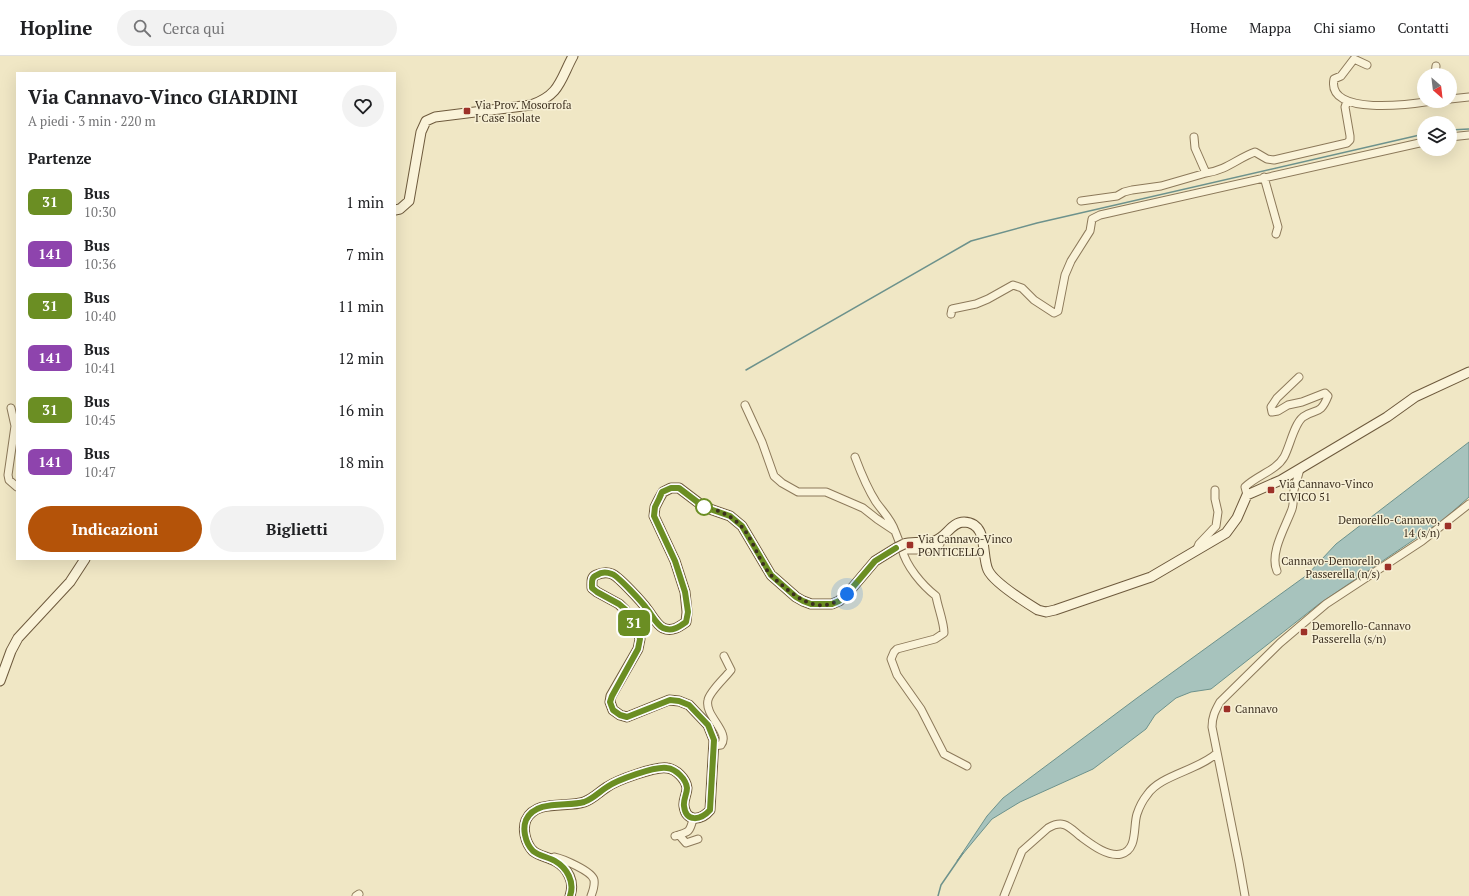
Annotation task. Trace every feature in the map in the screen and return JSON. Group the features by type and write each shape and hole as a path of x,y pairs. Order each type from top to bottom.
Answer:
{"street":[{"path":"396,210 400,209 408,201 421,132 426,121 435,117 531,105 544,100 556,90 573,56"},
{"path":"1367,65 1354,59 1341,76 1334,79 1333,86 1337,94 1347,101 1383,107 1406,106 1417,104"},
{"path":"1457,98 1469,97"},
{"path":"1081,201 1117,196 1132,190 1161,186 1206,174 1223,169 1248,154 1255,152 1266,159 1274,160 1347,143 1350,140 1350,136 1345,107 1347,101"},
{"path":"1457,136 1469,135"},
{"path":"1194,137 1195,148 1206,174"},
{"path":"951,314 952,309 988,300 1013,284 1022,288 1034,300 1054,313 1058,311 1065,275 1071,261 1090,231 1092,219 1100,215 1417,144"},
{"path":"1264,177 1278,227 1276,234"},
{"path":"1247,495 1281,480 1300,469 1387,417 1415,397 1469,372"},
{"path":"693,819 706,816 710,810 714,746 713,736 708,725 689,705 679,701 670,700 627,717 620,715 613,710 610,702 612,696 638,649 640,639 637,628 626,610 619,604 592,588 591,580 595,575 603,572 612,574 639,599 658,624 664,628 672,630 686,622 688,612 685,592 675,561 654,516 655,507 662,492 671,488 679,488 704,507 730,516 742,526 771,575 796,597 811,604 832,604 839,601 847,594 875,561 910,542 930,543 940,540 949,529 958,523 965,522 972,524 978,529 983,540 987,569 994,579 1038,610 1046,612 1151,577 1226,532 1237,518 1247,495 1245,487 1261,474 1278,465 1284,456 1297,425 1303,418 1318,411 1324,405 1328,396 1325,393 1272,412 1271,407 1277,398 1299,377"},
{"path":"745,405 762,442 774,476 782,483 798,492 826,492 847,500 862,508 895,531"},
{"path":"11,408 15,426 12,455 8,474 9,480 16,486"},
{"path":"855,457 868,488 879,506 893,524 904,558 923,586 936,596 938,611 944,627 944,633 935,639 897,649 891,659 894,669 921,709 944,754 966,766"},
{"path":"1277,571 1275,566 1276,555 1281,535 1292,507 1294,490 1300,469"},
{"path":"1196,551 1199,544 1216,526 1218,512 1215,499 1215,490"},
{"path":"1245,896 1212,727 1214,712 1220,702 1280,643 1326,604 1422,541 1469,504"},
{"path":"0,681 18,638 70,582 84,560"},
{"path":"714,746 721,745 724,742 724,736 707,707 708,698 730,670 724,656"},
{"path":"1004,896 1022,851 1053,825 1066,825 1071,827 1080,836 1101,850 1114,854 1122,854 1128,851 1132,845 1137,814 1150,791 1167,779 1199,766 1217,753"},
{"path":"570,896 572,882 565,870 556,862 532,850 526,839 524,828 526,820 533,812 540,808 583,802 592,799 608,786 620,780 656,769 666,768 674,770 680,775 687,788 683,805 688,815 693,819"},
{"path":"693,819 691,828 687,833 677,835 686,843 698,839"},
{"path":"539,854 557,858 588,872 594,880 594,887 591,896"}],"water":[{"path":"1469,442 1469,497 1443,520 1319,604 1211,689 1191,692 1176,698 1155,715 1146,729 1093,769 1020,802 992,819 957,861 987,816 1003,798 1137,698 1307,575 1336,544"}],"waterway":[{"path":"1457,130 1469,129"},
{"path":"746,370 971,241 1037,223 1417,136"},
{"path":"938,896 941,885 963,853"}],"bus line":[{"name":"31","path":"570,896 572,882 565,870 556,862 532,850 526,839 524,828 526,820 533,812 540,808 583,802 592,799 608,786 626,778 656,769 666,768 674,770 684,780 687,788 683,805 688,815 693,819 698,818 706,816 710,810 714,740 708,725 689,705 679,701 670,700 627,717 620,715 613,710 610,702 612,696 638,649 640,639 637,628 626,610 619,604 592,588 591,580 595,575 603,572 612,574 639,599 658,624 664,628 672,630 686,622 688,612 685,592 675,561 654,516 655,507 662,492 671,488 679,488 704,507 730,516 742,526 771,575 796,597 811,604 832,604 839,601 847,594 875,561 896,548"}],"place":[{"name":"Via Prov. Mosorrofa I Case Isolate","path":"467,111"},
{"name":"Via Cannavo-Vinco CIVICO 51","path":"1271,490"},
{"name":"Demorello-Cannavo, 14 (s/n)","path":"1448,526"},
{"name":"Via Cannavo-Vinco PONTICELLO","path":"910,545"},
{"name":"Cannavo-Demorello Passerella (n/s)","path":"1388,567"},
{"name":"Demorello-Cannavo Passerella (s/n)","path":"1304,632"},
{"name":"Cannavo","path":"1227,709"}],"route":[{"path":"704,507 730,516 742,526 771,575 796,597 811,604 821,605 832,604 839,601 847,594"}]}
